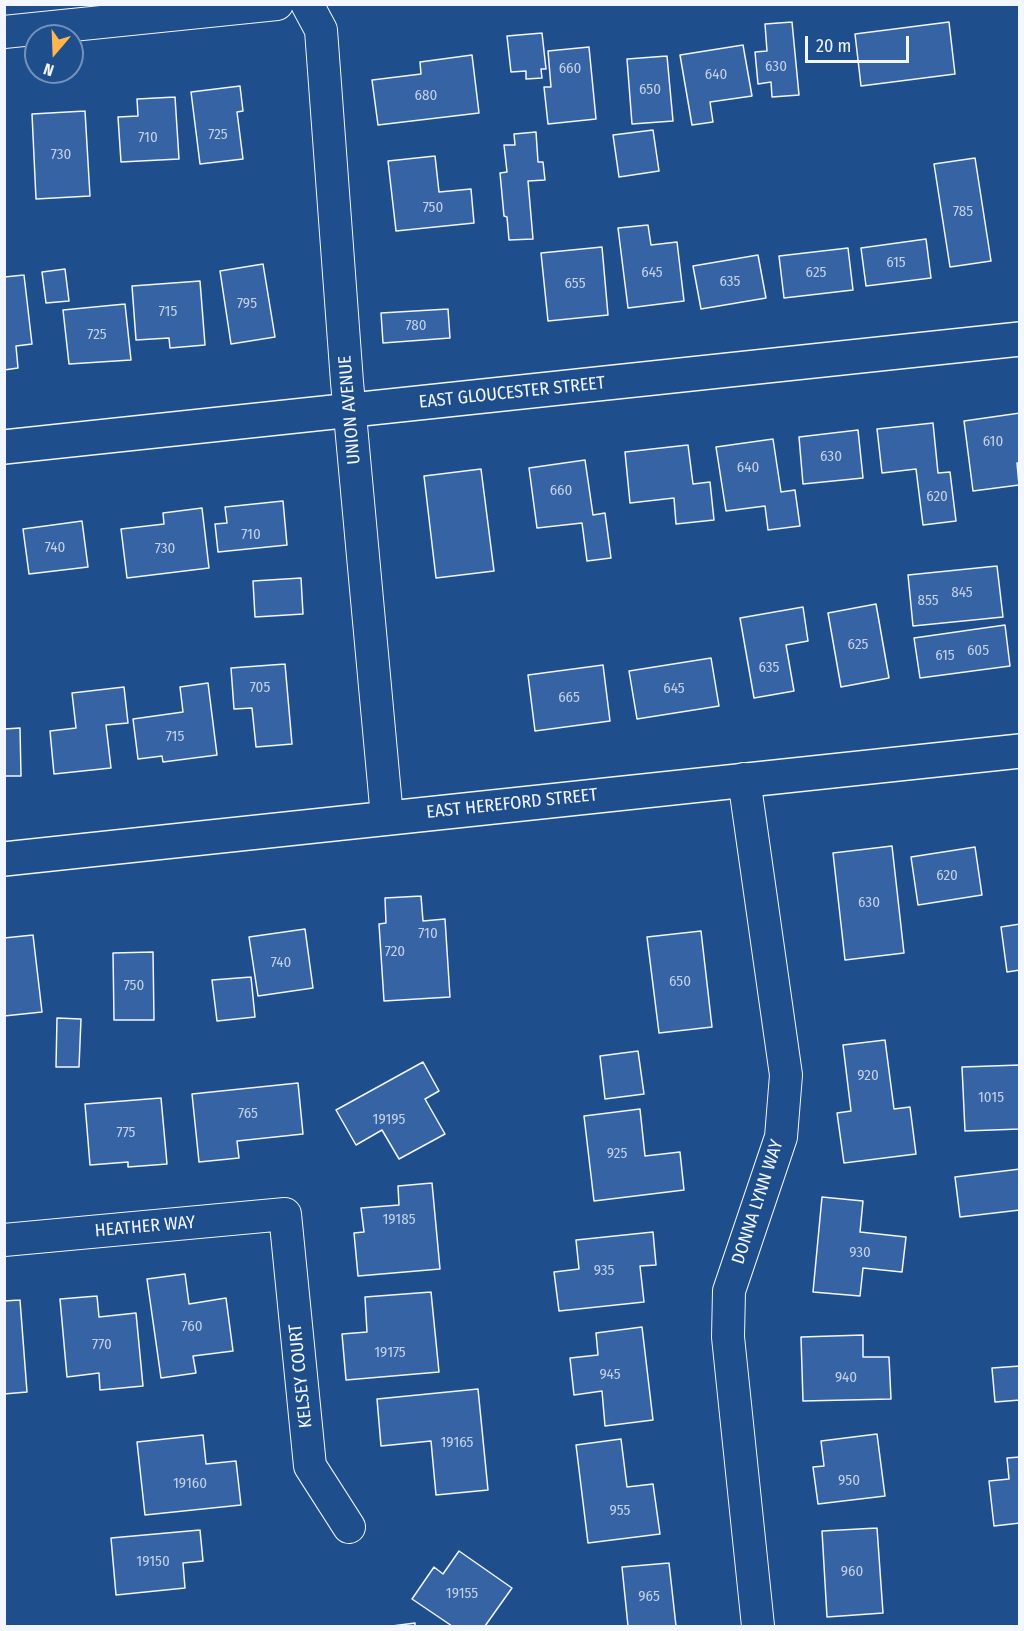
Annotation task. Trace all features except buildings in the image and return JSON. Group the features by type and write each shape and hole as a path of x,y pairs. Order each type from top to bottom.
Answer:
{"street":[{"path":"4,32 277,4"},
{"name":"UNION AVENUE","path":"307,4 321,30 350,411 387,817"},
{"name":"EAST GLOUCESTER STREET","path":"4,447 1020,339"},
{"name":"EAST HEREFORD STREET","path":"4,859 1020,751"},
{"name":"DONNA LYNN WAY","path":"744,779 786,1075 781,1137 729,1291 728,1337 758,1626"},
{"name":"HEATHER WAY","path":"4,1240 285,1214"},
{"name":"KELSEY COURT","path":"285,1214 310,1466 349,1527"}]}
